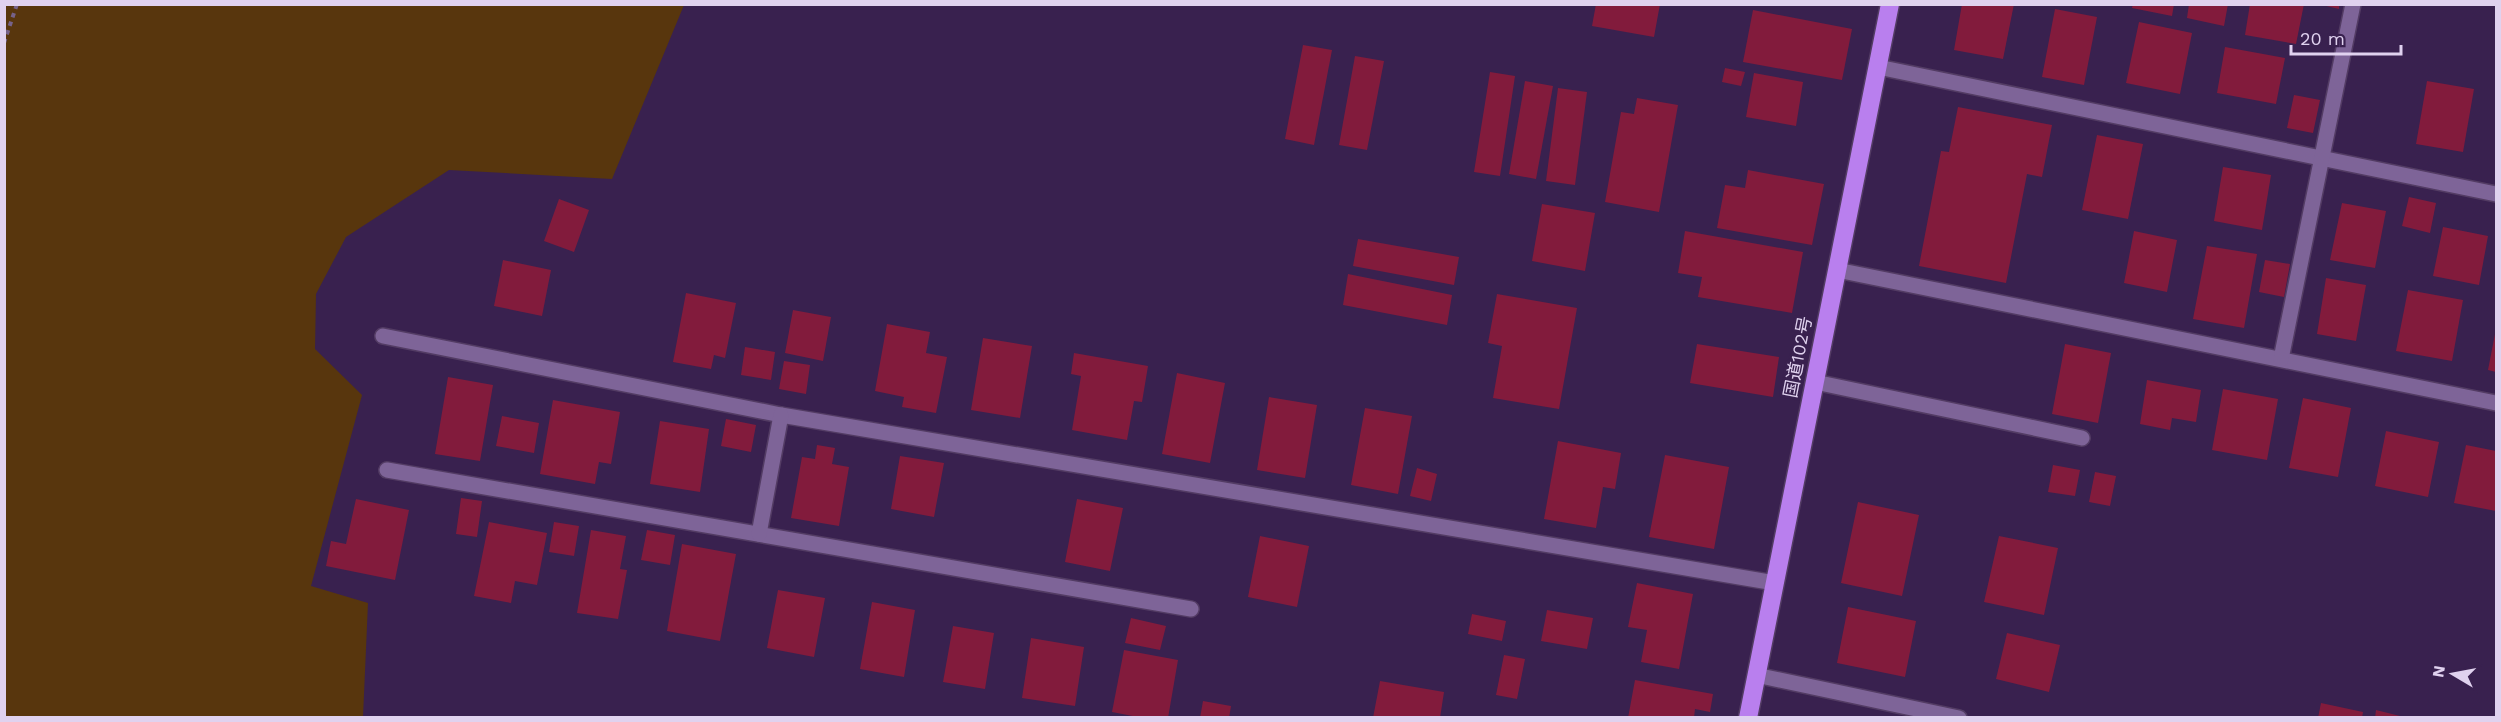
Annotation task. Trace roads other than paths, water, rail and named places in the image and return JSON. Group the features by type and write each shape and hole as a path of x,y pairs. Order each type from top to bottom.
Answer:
{"highway":[{"name":"国道102号","path":"1748,717 1890,4"}],"street":[{"path":"2281,359 2353,4"},
{"path":"1878,67 2496,194"},
{"path":"1837,270 2496,403"},
{"path":"383,336 781,415 1775,583"},
{"path":"1815,382 2082,438"},
{"path":"759,534 781,415"},
{"path":"387,470 1191,609"},
{"path":"1756,675 1959,717"}]}
